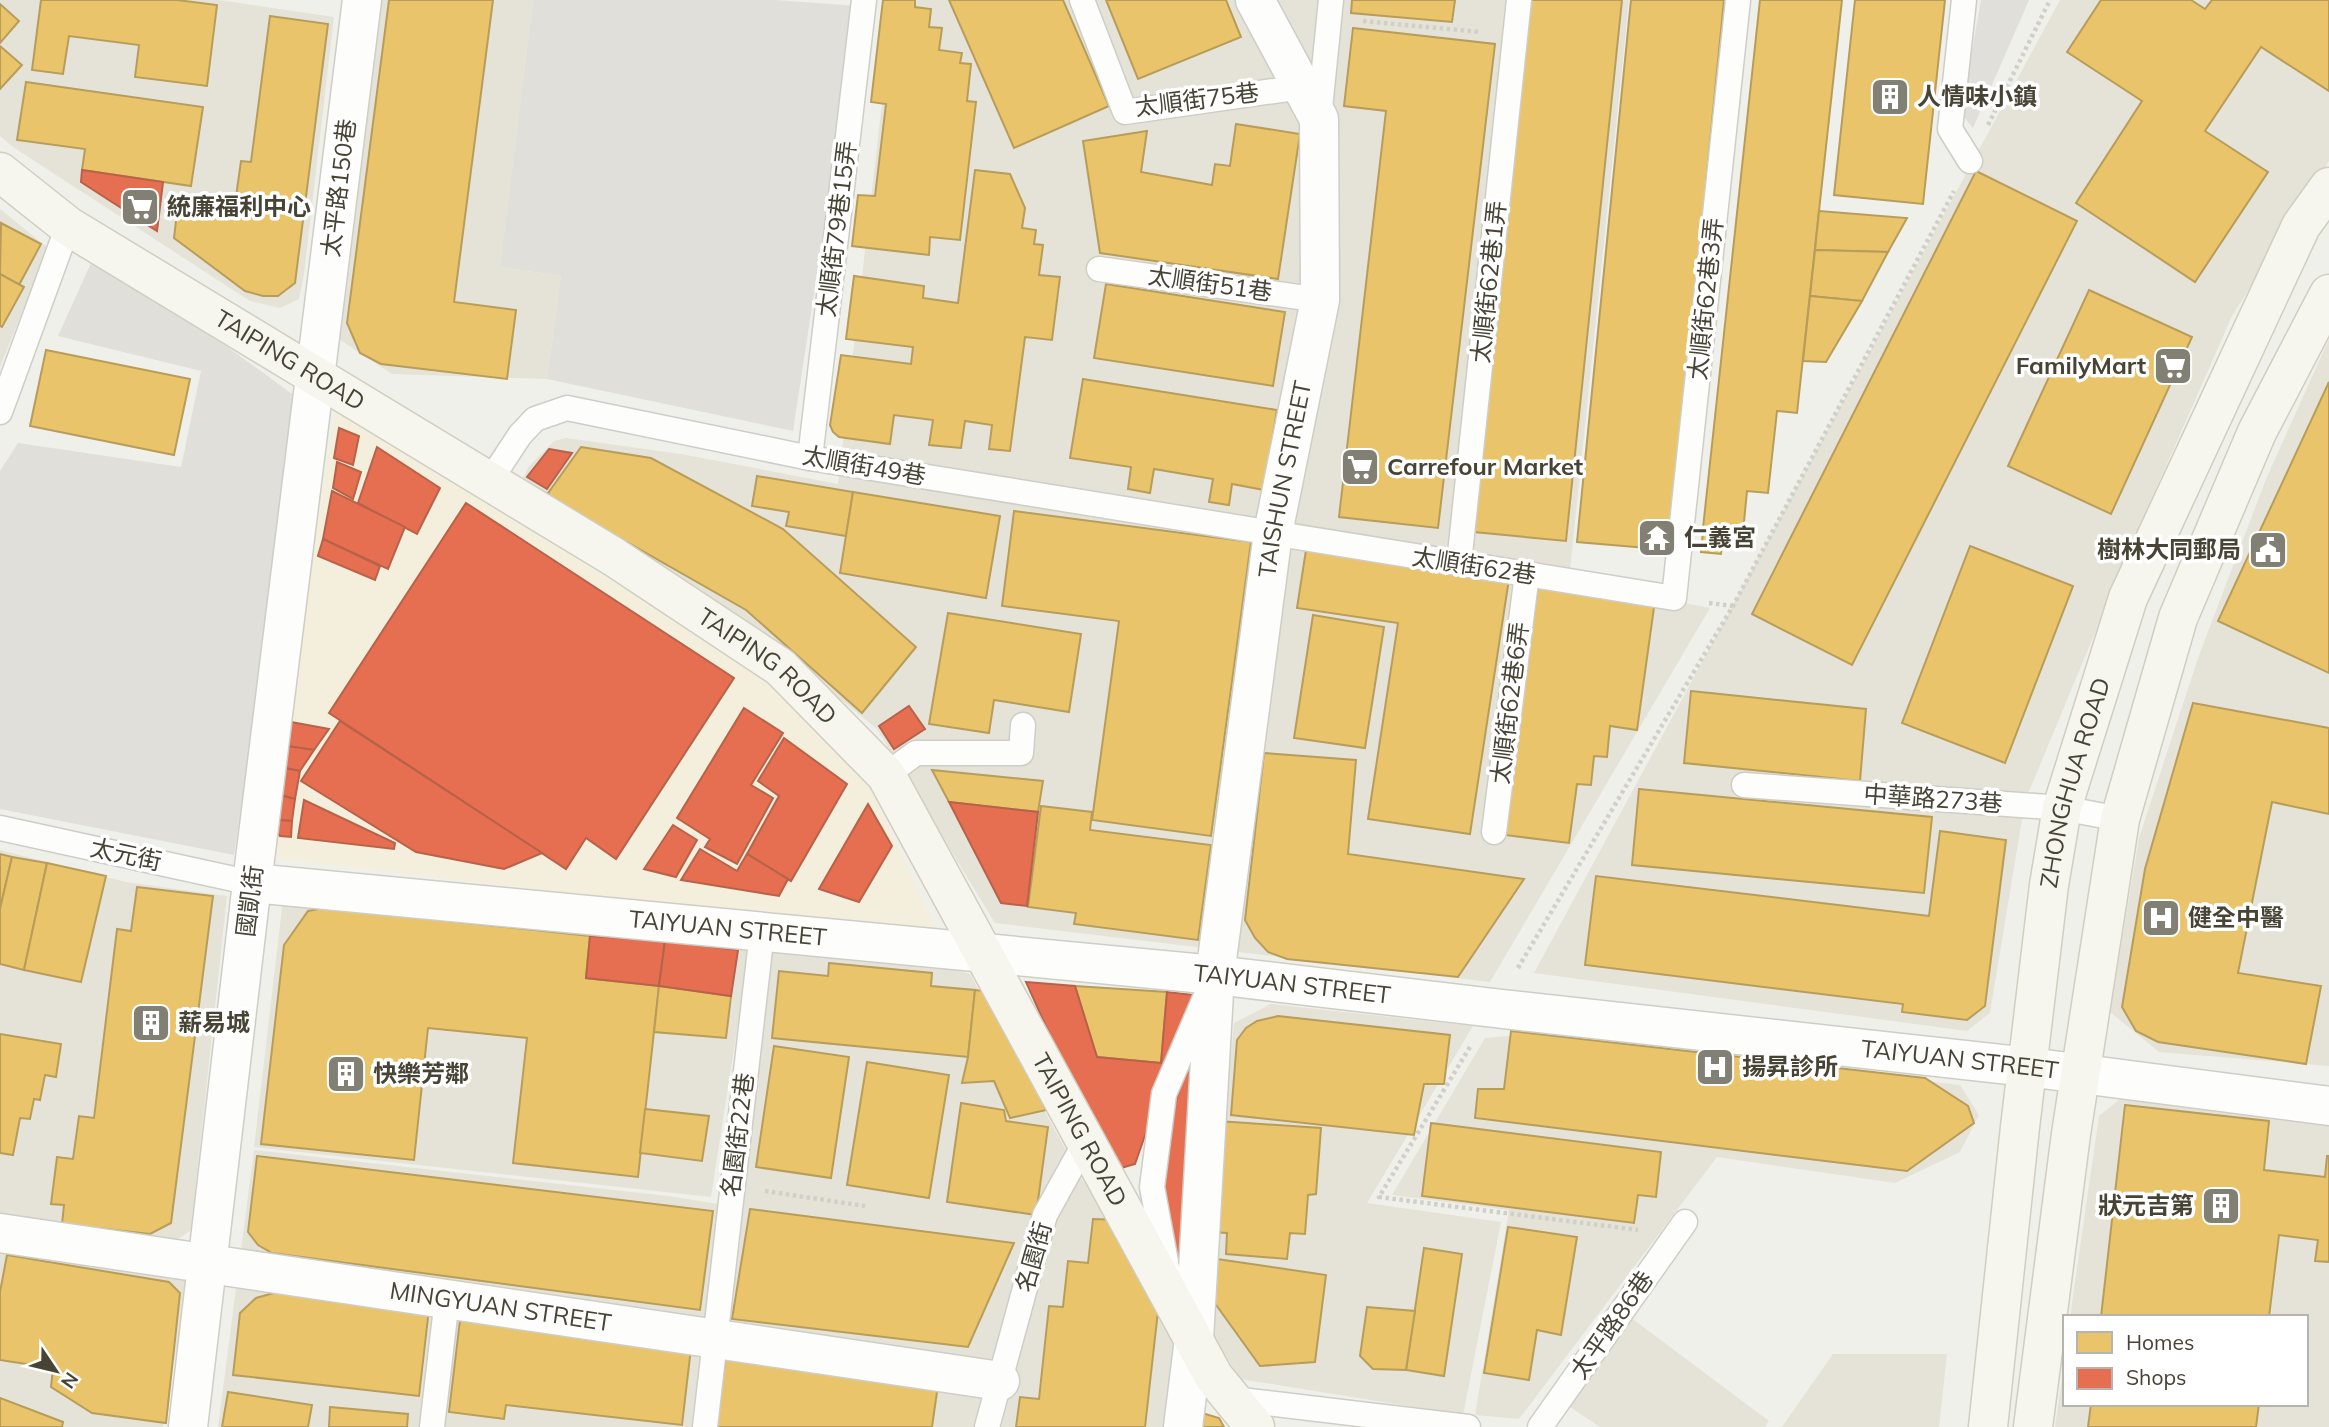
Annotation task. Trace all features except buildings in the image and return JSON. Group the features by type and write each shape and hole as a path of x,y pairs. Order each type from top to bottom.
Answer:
{"street":[{"name":"太平路150巷","path":"316,376 362,0"},
{"name":"TAISHUN STREET","path":"1194,1339 1215,975 1273,533 1320,300 1311,103 1255,0"},
{"name":"TAIPING ROAD","path":"0,172 68,226 614,557 780,667 886,775 1214,1377 1244,1413"},
{"name":"ZHONGHUA ROAD","path":"1988,1427 2049,885 2062,808 2128,598 2301,226 2329,187"},
{"name":"ZHONGHUA ROAD","path":"2033,1427 2080,1074 2120,819 2178,618 2257,432 2329,293"},
{"name":"國凱街","path":"188,1427 252,883 316,376"},
{"name":"TAIYUAN STREET","path":"252,883 1215,975 2028,1067 2329,1106"},
{"name":"MINGYUAN STREET","path":"2,1237 208,1264 1000,1381"},
{"path":"1183,1427 1194,1339"}],"lane":[{"name":"太順街79巷15弄","path":"810,457 864,0"},
{"name":"太順街75巷","path":"1082,0 1125,112 1311,103"},
{"name":"太順街62巷1弄","path":"1459,563 1519,0"},
{"name":"太順街62巷3弄","path":"1674,598 1738,0"},
{"path":"1964,0 1950,129 1970,161"},
{"path":"1311,103 1331,9"},
{"path":"0,412 68,226"},
{"name":"太順街51巷","path":"1100,269 1320,300"},
{"name":"太順街49巷","path":"489,482 520,435 536,419 567,408 810,457 1273,533"},
{"name":"太順街62巷","path":"1273,533 1674,598"},
{"name":"太順街62巷6弄","path":"1494,832 1527,574"},
{"path":"886,775 916,753 1021,753 1023,725"},
{"name":"中華路273巷","path":"1744,785 2062,808 2120,819"},
{"name":"太元街","path":"0,828 252,883"},
{"name":"名園街22巷","path":"705,1427 762,932"},
{"path":"1174,1304 1152,1187 1164,1094 1215,975"},
{"name":"名園街","path":"987,1427 1045,1215 1086,1141"},
{"name":"太平路86巷","path":"1526,1427 1675,1228"},
{"name":"太平路86巷","path":"1540,1427 1675,1228"},
{"path":"432,1427 447,1299"},
{"path":"1244,1413 1468,1427"}],"path":[{"path":"1675,1228 1379,1197 1733,606 1970,161 2050,0"},
{"path":"1331,9 1516,36"},
{"path":"732,1187 865,1206"}],"shaded area":[{"path":"0,0 219,0 334,17 299,299 280,308 250,301 0,136"},
{"path":"382,0 533,0 500,267 561,276 547,379 392,374 340,340 345,253"},
{"path":"533,0 776,0 858,6 793,431 547,379 561,276 500,267"},
{"path":"894,0 1629,0 1569,580 1710,608 1490,982 995,923 877,729 783,652 519,486 529,466 554,441 566,438 681,454 838,484"},
{"path":"1981,0 2029,0 1973,128 1961,113"},
{"path":"2060,0 2329,0 2329,161 2232,316 2134,539 2025,801 1990,1013 1967,1031 1534,973"},
{"path":"0,209 48,248 0,367"},
{"path":"96,252 302,401 234,855 0,809 0,471 18,443 181,467 201,371 58,336"},
{"path":"2329,339 2329,1066 2159,1052 2110,1012 2139,838 2198,658 2266,479"},
{"path":"335,412 769,676 870,786 940,938 266,857"},
{"name":"薪易城","path":"0,850 126,882 227,896 191,1230 166,1248 0,1218"},
{"name":"快樂芳鄰","path":"283,899 751,940 711,1197 254,1147"},
{"path":"775,935 928,962 970,974 1081,1178 1125,1240 1182,1339 1171,1427 218,1427 254,1150 668,1196 737,1207"},
{"path":"1271,1004 1473,1026 1367,1203 1501,1222 1463,1415 1240,1379 1206,1324 1234,1023"},
{"path":"1521,1035 1960,1085 1979,1115 1960,1152 1895,1183 1717,1157 1519,1419 1475,1415 1509,1210 1392,1195 1485,1038"},
{"name":"狀元吉第","path":"2126,1094 2329,1117 2329,1427 2055,1427 2063,1371 2063,1406 2308,1406 2308,1315 2070,1315 2099,1116"},
{"path":"0,1247 189,1277 163,1427 0,1427"},
{"path":"1630,1317 1769,1421 1765,1427 1600,1427 1567,1405"},
{"path":"1833,1354 1947,1354 1939,1427 1782,1427"}],"place":[{"name":"人情味小鎮","path":"1890,97"},
{"name":"統廉福利中心","path":"140,207"},
{"name":"FamilyMart","path":"2173,366"},
{"name":"Carrefour Market","path":"1360,467"},
{"name":"仁義宮","path":"1657,538"},
{"name":"樹林大同郵局","path":"2268,550"},
{"name":"健全中醫","path":"2161,918"},
{"name":"薪易城","path":"151,1023"},
{"name":"揚昇診所","path":"1715,1067"},
{"name":"快樂芳鄰","path":"346,1074"},
{"name":"狀元吉第","path":"2221,1206"}]}
